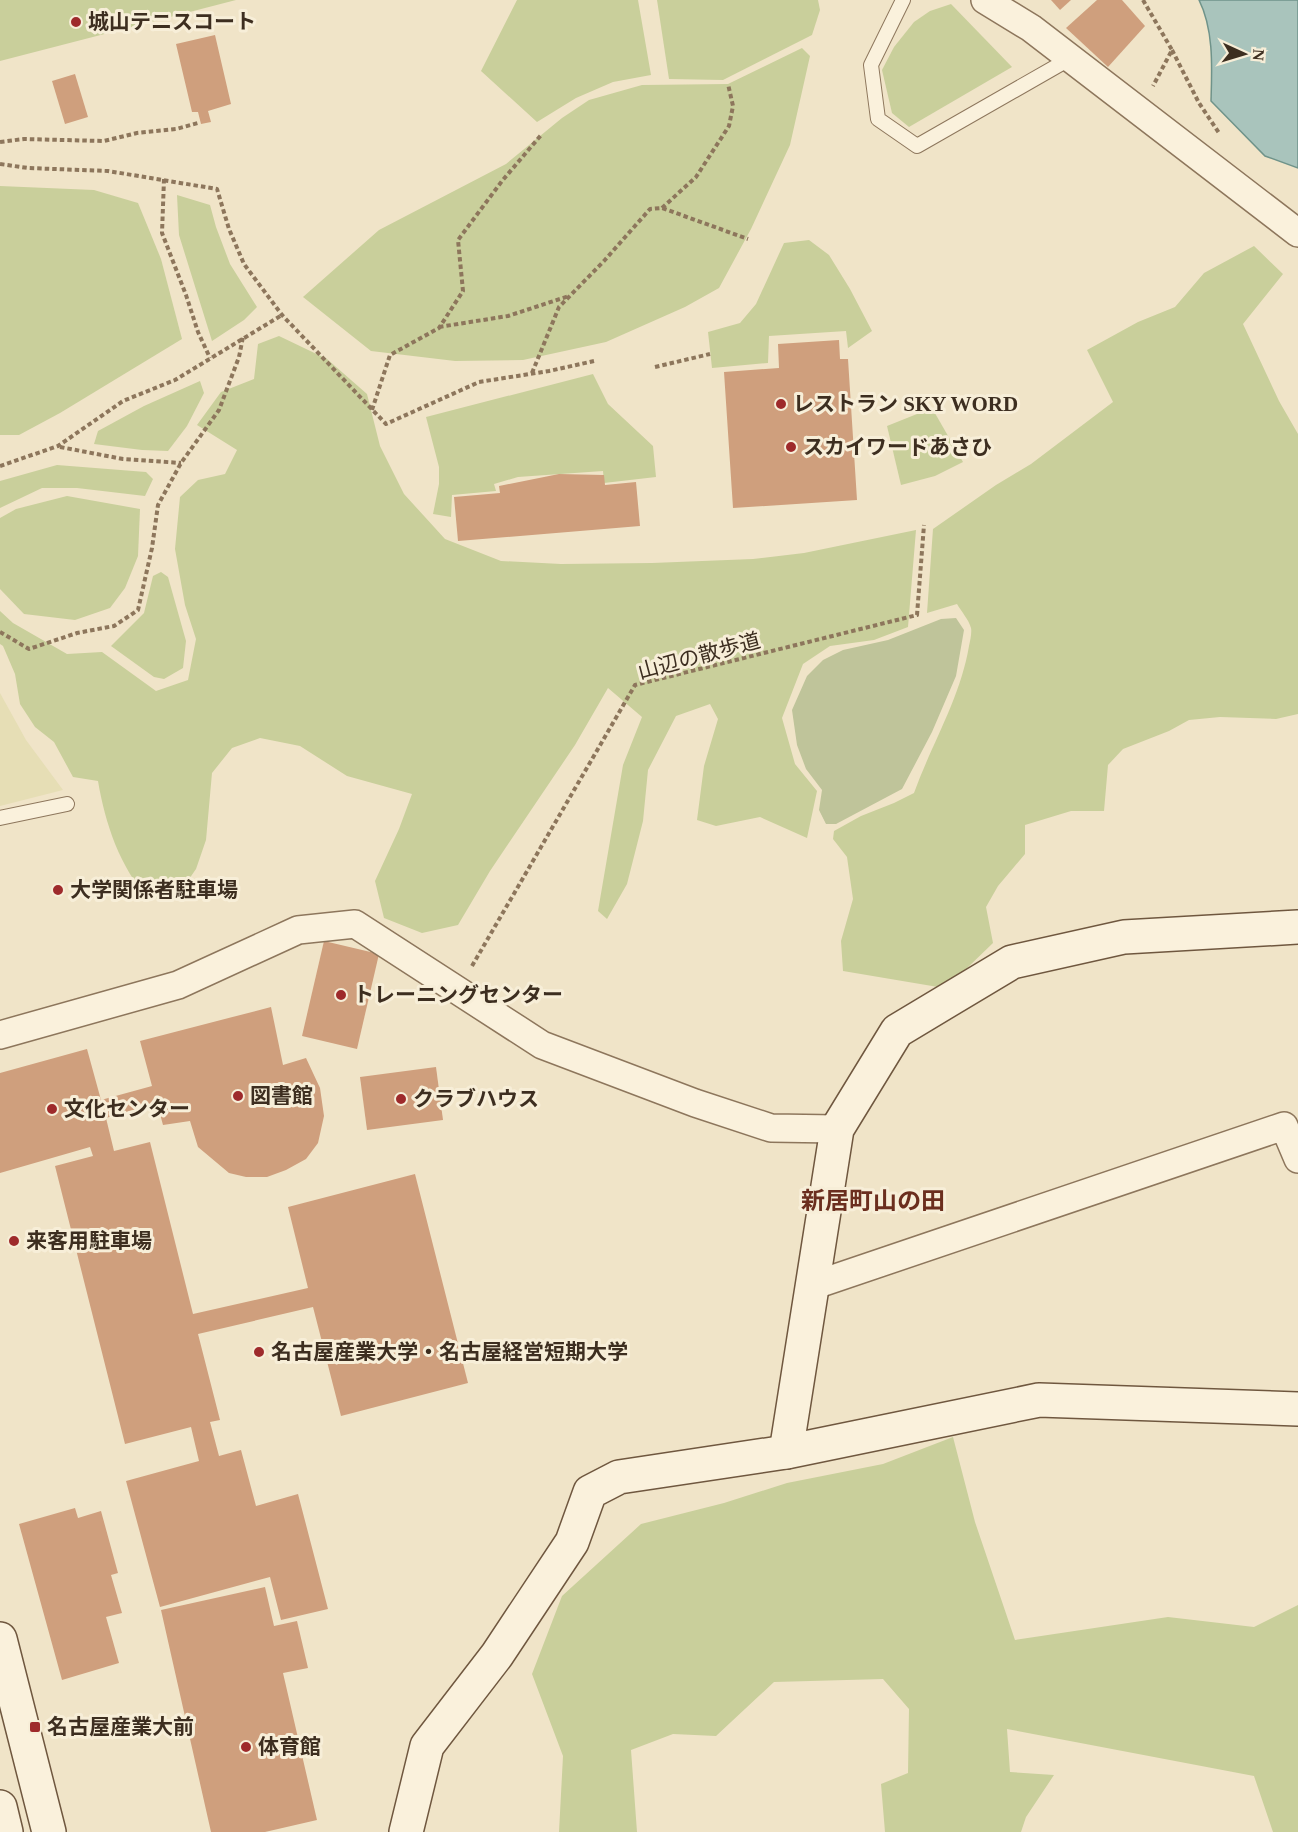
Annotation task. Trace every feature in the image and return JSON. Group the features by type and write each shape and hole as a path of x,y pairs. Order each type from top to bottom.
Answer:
{"street":[{"path":"986,0 1031,28 1298,233"},
{"path":"0,1035 178,985 298,930 355,924 542,1045 695,1103 771,1128 837,1129"},
{"path":"786,1452 837,1129 897,1031 1012,962 1124,938 1298,927"},
{"path":"812,1286 1284,1126 1298,1158"},
{"path":"406,1832 427,1746 497,1655 572,1542 590,1492 619,1477 786,1452 1039,1400 1298,1409"},
{"path":"0,1640 49,1832"},
{"path":"0,1807 6,1832"}],"lane":[{"path":"903,0 871,65 878,120 917,146 1071,58"},
{"path":"0,818 67,804"}],"path":[{"path":"1143,0 1199,103 1222,139"},
{"path":"1150,90 1172,50"},
{"path":"662,208 696,177 729,126 734,106 728,84"},
{"path":"0,142 24,139 104,141 198,123"},
{"path":"439,328 463,291 458,240 502,181 542,134"},
{"path":"0,164 28,168 108,171 217,189 229,229 244,264 282,315 386,424 479,382 594,361"},
{"path":"164,179 162,233 198,332 210,358"},
{"path":"532,373 559,307 650,208 662,208 748,239"},
{"path":"372,410 390,355 439,328 508,316 570,295"},
{"path":"0,466 58,446 123,401 175,380 282,315"},
{"path":"0,632 29,649 77,633 114,626 138,610 152,548 158,505 181,463 219,410 239,357 243,337"},
{"path":"655,367 710,354"},
{"path":"58,446 123,459 181,463"},
{"name":"山辺の散歩道","path":"458,990 635,686 917,615 924,525"}],"shaded area":[{"path":"0,693 26,740 63,790 0,806"}],"green space":[{"name":"城山テニスコート","path":"0,0 236,0 0,61"},
{"path":"517,0 638,0 651,75 613,82 576,98 537,122 481,71"},
{"path":"657,0 818,0 820,10 812,35 723,80 669,79"},
{"path":"951,4 1012,67 909,127 892,113 882,70 894,47 914,22 930,11"},
{"path":"802,48 810,56 790,145 751,229 719,288 685,307 606,342 523,360 455,361 371,351 303,297 379,230 506,164 562,118 589,100 642,85 728,84"},
{"path":"0,186 94,190 138,203 161,259 182,339 60,413 19,435 0,435"},
{"path":"177,195 210,205 230,264 257,307 244,320 212,341 179,235"},
{"path":"809,240 829,255 872,331 848,348 846,331 769,336 768,363 712,368 708,332 740,323 756,304 784,243"},
{"path":"1254,246 1283,274 1243,324 1279,401 1298,434 1298,714 1276,719 1220,717 1189,720 1169,731 1123,749 1108,765 1104,811 1071,811 1025,825 1025,854 998,886 986,907 993,943 964,971 938,987 843,971 841,941 853,899 847,857 833,839 834,831 861,816 914,793 952,703 970,642 970,625 957,604 927,613 933,529 996,485 1031,464 1113,402 1087,350 1138,322 1175,307 1204,273"},
{"path":"279,336 327,359 367,394 380,446 404,494 445,539 501,561 561,564 753,559 804,553 916,530 908,627 874,640 830,646 803,664 782,718 795,764 817,791 807,838 760,817 716,826 697,820 704,766 718,719 710,704 676,716 648,770 643,821 627,884 607,919 598,911 623,765 642,717 608,688 575,745 490,871 458,925 422,933 384,918 375,881 412,794 347,776 300,746 260,738 232,748 212,773 206,840 196,869 176,898 149,899 130,873 115,844 98,781 73,777 54,742 35,727 20,704 15,674 0,644 0,611 13,623 67,654 102,652 156,691 188,680 196,639 185,605 175,549 180,497 198,480 225,474 237,450 197,425 221,392 254,379 258,344"},
{"path":"593,374 608,404 653,446 656,477 604,483 603,471 518,477 494,484 496,491 452,495 451,517 433,514 439,484 439,467 426,417"},
{"path":"200,381 204,393 187,426 168,451 94,444 98,431 144,406"},
{"path":"932,408 963,462 935,476 901,485 887,426"},
{"path":"57,465 146,472 153,479 145,496 77,488 42,488 0,508 0,481"},
{"path":"67,496 140,509 138,556 125,588 110,608 75,620 24,614 0,589 0,518 16,509"},
{"path":"161,572 168,577 186,641 183,668 164,679 154,677 111,646 144,613 153,576"},
{"path":"956,618 964,630 956,676 932,732 902,789 836,824 826,824 819,810 822,790 806,769 797,745 792,710 807,676 823,660 843,650 888,640 941,619"},
{"path":"953,1437 975,1522 1015,1640 1168,1617 1254,1627 1298,1605 1298,1832 1273,1832 1254,1776 1007,1729 1010,1772 1054,1775 1026,1817 1021,1832 885,1832 881,1784 908,1773 909,1709 883,1679 774,1682 716,1736 673,1734 631,1750 637,1832 559,1832 563,1756 532,1674 562,1596 641,1524 724,1503 787,1483 883,1464"}],"water":[{"path":"1199,0 1298,0 1298,168 1265,156 1211,101 1210,36"}],"building":[{"path":"1051,0 1071,0 1060,10"},
{"path":"1097,0 1122,0 1145,26 1108,67 1066,28"},
{"path":"215,35 231,104 208,111 211,122 201,124 198,112 192,112 176,44"},
{"path":"75,74 88,117 65,124 52,81"},
{"name":"スカイワードあさひ","path":"839,340 840,359 848,359 857,500 733,508 724,372 779,368 778,344"},
{"path":"559,474 604,475 605,485 636,482 640,526 458,541 454,497 500,493 499,486"},
{"name":"トレーニングセンター","path":"324,941 379,954 357,1049 302,1036"},
{"path":"271,1007 283,1065 306,1058 320,1088 324,1116 318,1143 306,1159 267,1177 246,1177 229,1173 198,1147 190,1121 163,1125 157,1103 106,1118 114,1151 150,1142 193,1314 308,1288 288,1207 415,1174 468,1383 341,1416 313,1307 198,1334 220,1420 210,1422 219,1456 241,1450 256,1506 298,1494 328,1609 281,1620 270,1577 160,1607 126,1481 199,1461 191,1427 125,1444 55,1166 93,1156 90,1147 0,1173 0,1073 87,1049 101,1100 152,1086 140,1041"},
{"name":"クラブハウス","path":"436,1067 443,1120 367,1130 360,1077"},
{"path":"75,1508 78,1518 101,1511 118,1573 111,1575 122,1613 106,1617 119,1663 62,1680 19,1524"},
{"name":"体育館","path":"265,1587 274,1626 297,1621 308,1668 283,1673 317,1820 265,1832 211,1832 161,1610"}],"place":[{"name":"城山テニスコート","path":"76,22"},
{"name":"レストラン SKY WORD","path":"781,404"},
{"name":"スカイワードあさひ","path":"791,447"},
{"name":"大学関係者駐車場","path":"58,890"},
{"name":"トレーニングセンター","path":"341,995"},
{"name":"図書館","path":"238,1096"},
{"name":"クラブハウス","path":"401,1099"},
{"name":"文化センター","path":"52,1109"},
{"name":"来客用駐車場","path":"14,1241"},
{"name":"名古屋産業大学・名古屋経営短期大学","path":"259,1352"},
{"name":"名古屋産業大前","path":"35,1727"},
{"name":"体育館","path":"246,1747"}],"district":[{"name":"新居町山の田","path":"873,1201"}]}
